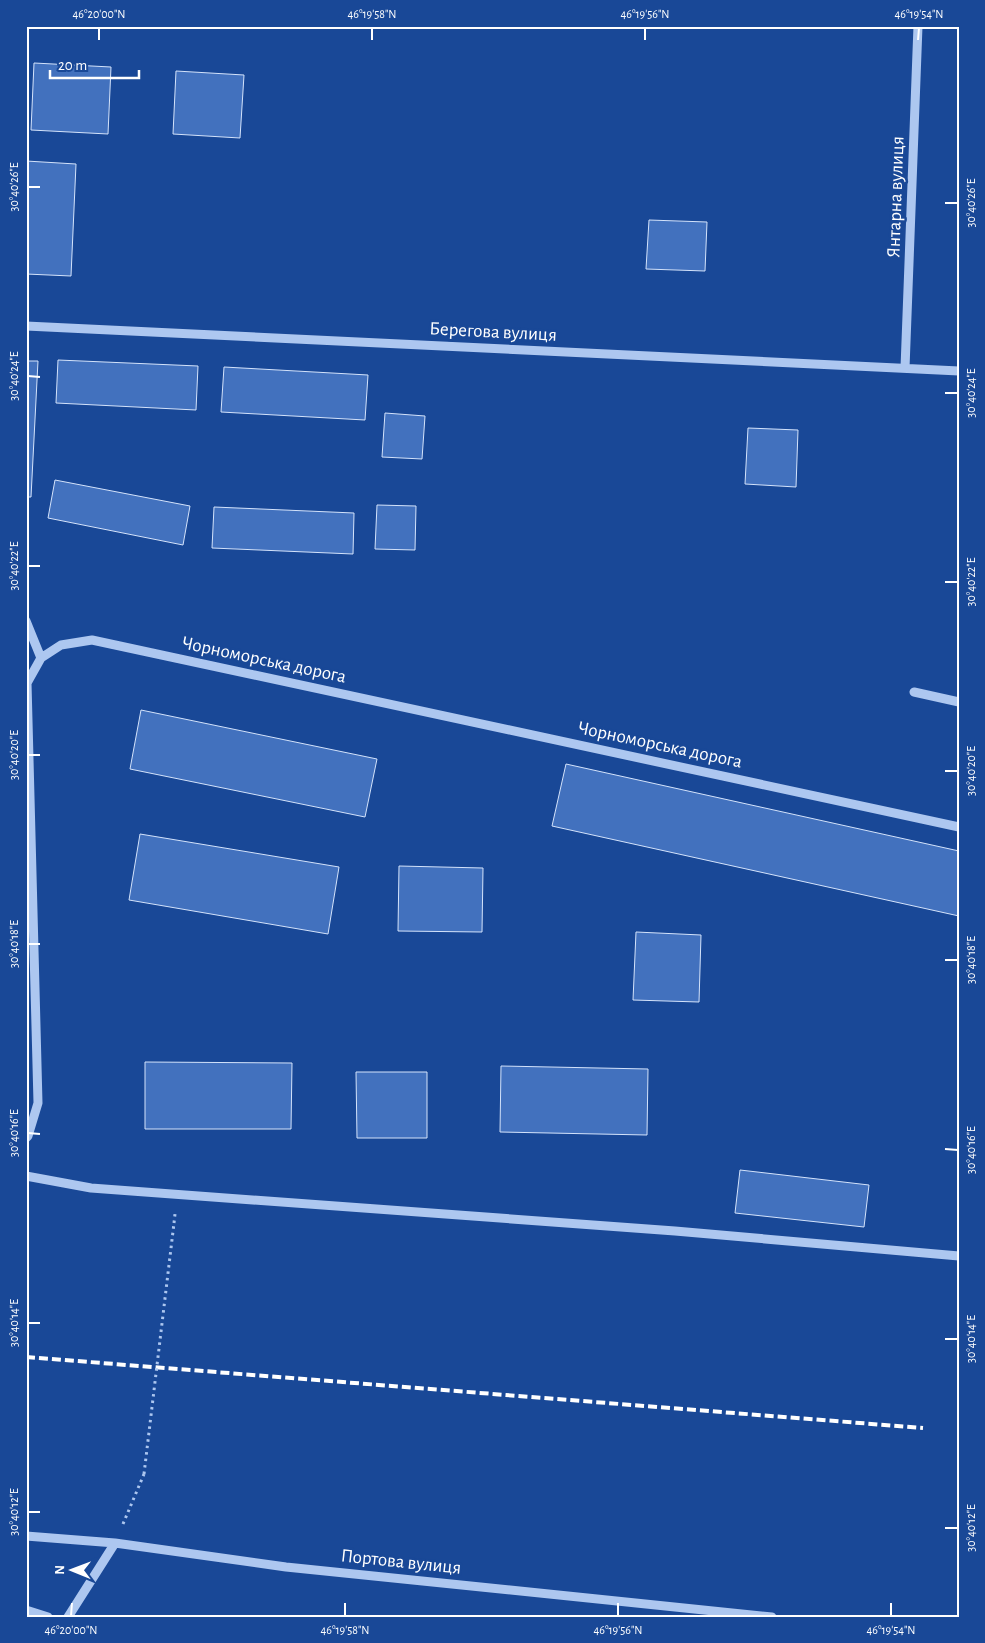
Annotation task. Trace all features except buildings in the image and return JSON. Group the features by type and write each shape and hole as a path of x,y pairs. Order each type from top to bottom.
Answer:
{"street":[{"name":"Янтарна вулиця","path":"905,368 918,26"},
{"name":"Берегова вулиця","path":"26,326 959,371"},
{"path":"26,621 41,658"},
{"name":"Чорноморська дорога","path":"26,1138 38,1103 29,911 27,683 41,658 61,645 92,640 959,827"},
{"path":"914,692 959,702"},
{"path":"26,1176 91,1188 675,1231 959,1256"},
{"name":"Портова вулиця","path":"26,1536 115,1543 286,1567 772,1617"},
{"path":"68,1617 115,1543"},
{"path":"26,1610 48,1617"}],"path":[{"path":"115,1543 144,1474 174,1223"}],"railway":[{"path":"26,1357 923,1428"}]}
